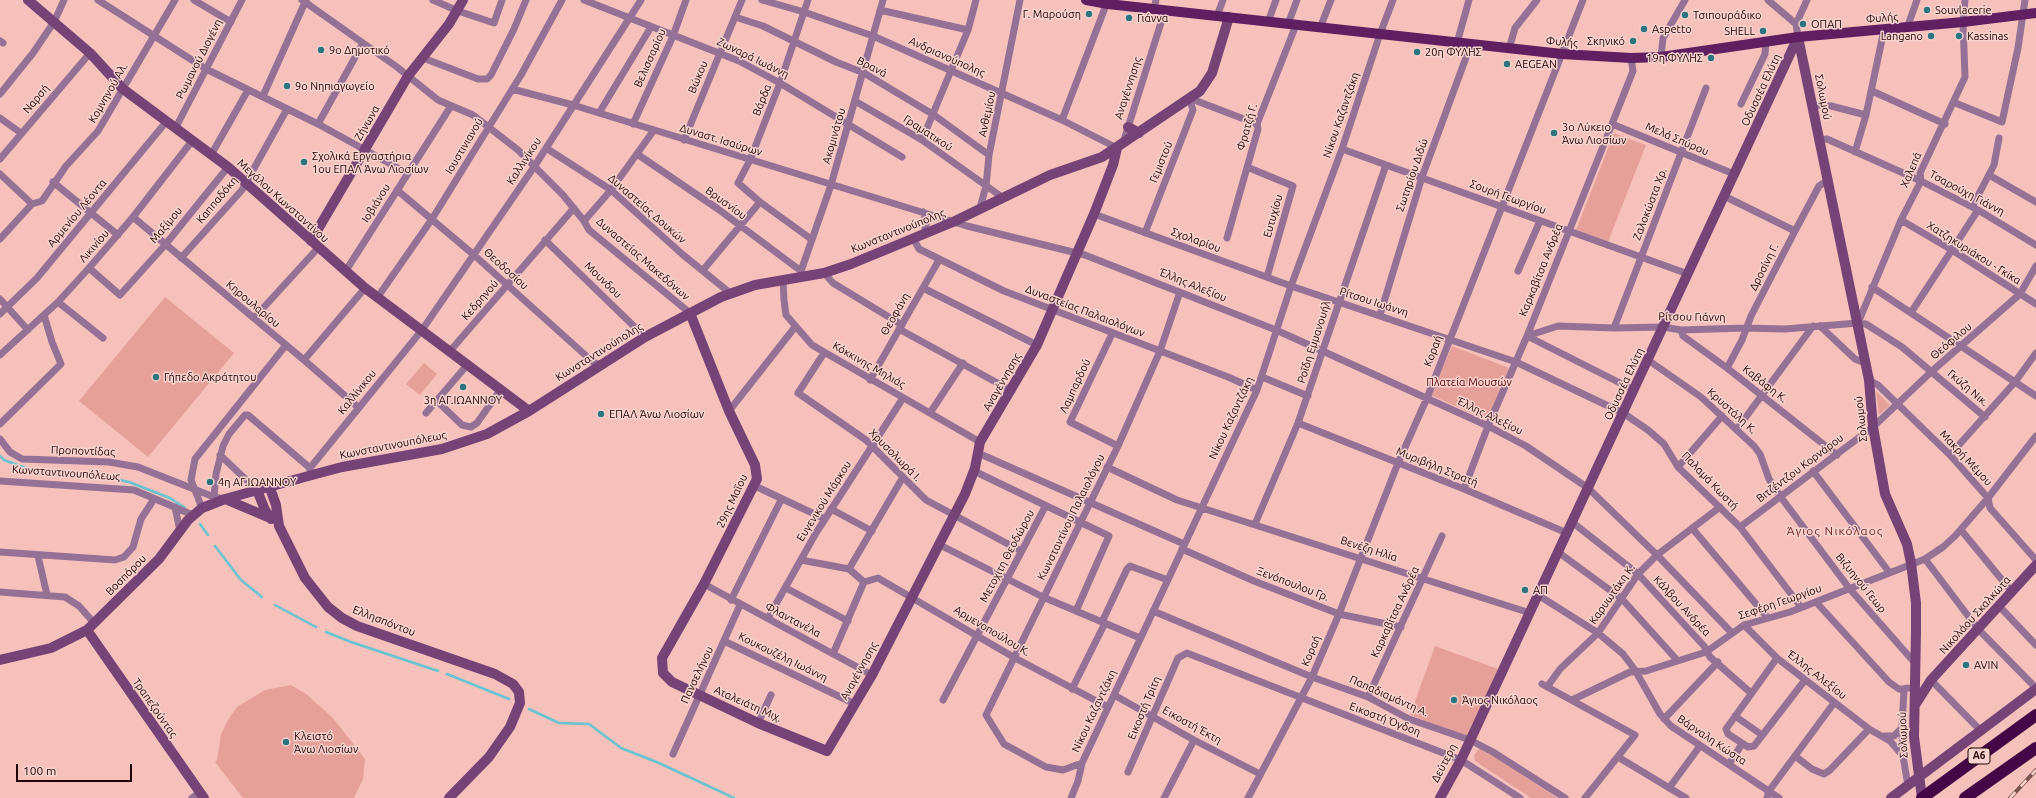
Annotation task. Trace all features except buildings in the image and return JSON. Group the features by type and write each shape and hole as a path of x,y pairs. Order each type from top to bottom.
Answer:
{"highway":[{"name":"Α6","path":"1922,798 2036,715"},
{"name":"Α6","path":"1964,798 2036,748"}],"main road":[{"name":"Φυλής","path":"1086,0 1155,4 1165,10 1509,49 1631,58 1661,57 1798,37 1907,28 2036,13"}],"street":[{"name":"Μεγάλου Κωνσταντίνου","path":"28,0 90,53 123,89 228,167 345,272 377,298 468,364 529,411"},
{"path":"0,94 33,53 54,22 64,0"},
{"path":"98,0 206,69 263,96 366,149 407,174"},
{"name":"Κομνηνού Αλ.","path":"0,239 32,204 42,201 53,182 98,132 175,0"},
{"path":"194,0 231,22"},
{"name":"Ρωμανού Διογένη","path":"175,129 242,0"},
{"path":"433,0 458,11 494,23 502,0"},
{"name":"Ζήνωνα","path":"314,245 366,149 408,76 458,11 463,0"},
{"path":"423,58 478,79 487,79 491,75 514,29 526,0"},
{"name":"Ιουστινιανού","path":"377,298 432,219 512,89 562,0"},
{"name":"Ζωναρά Ιωάννη","path":"584,0 673,36 720,53 780,83 902,157"},
{"name":"Καλλινίκου","path":"422,330 534,167 641,0"},
{"name":"Βελισσαρίου","path":"633,124 673,36 686,0"},
{"name":"Βώκου","path":"684,140 742,0"},
{"name":"Ανδριανούπολης","path":"762,0 804,12 873,36 1062,120 1117,148"},
{"name":"Βάρδα","path":"760,202 738,183 750,160 780,83 808,0"},
{"name":"Ακομινάτου","path":"801,273 811,239 831,185 864,73 883,0"},
{"path":"922,140 934,115 968,30 976,0"},
{"name":"Ανθεμίου","path":"980,208 986,186 989,155 1020,0"},
{"path":"1217,16 1223,0"},
{"path":"1268,22 1276,0"},
{"name":"Φρατζή Γ.","path":"1227,238 1258,129 1257,124 1292,24 1297,0"},
{"path":"1320,28 1331,0"},
{"name":"Νίκου Καζαντζάκη","path":"1071,798 1078,781 1082,764 1257,390 1291,286 1342,149 1380,34 1393,0"},
{"path":"1457,43 1469,0"},
{"path":"1509,49 1516,28 1537,0"},
{"name":"Κοραή","path":"1248,798 1312,677 1339,614 1398,463 1427,398 1583,0"},
{"path":"1661,57 1664,38 1685,0"},
{"path":"1768,0 1796,24"},
{"path":"1798,37 1796,24 1807,0"},
{"path":"1907,28 1917,0"},
{"name":"Χαλεπά","path":"1858,323 1901,220 1921,181 1920,173 1945,124 1953,102 1965,77 1963,22 1965,0"},
{"path":"1953,102 2002,122 2018,48 2025,0"},
{"path":"263,96 305,1"},
{"name":"Δυναστείας Μακεδόνων","path":"305,1 408,76 438,100 473,115 518,150 574,208 589,230 690,312"},
{"path":"1062,120 1108,2"},
{"path":"880,10 968,30"},
{"name":"Αναγέννησης","path":"826,751 872,675 965,494 974,471 980,442 1012,391 1038,345 1094,214 1113,165 1117,148 1124,140 1165,10"},
{"name":"Κωνσταντινούπολης","path":"529,411 645,337 690,312 730,293 755,285 783,280 801,273 824,272 953,222 1050,175 1102,157 1200,91 1212,73 1229,17"},
{"name":"Βρανά","path":"735,18 762,26 836,62 864,73 934,115 989,155"},
{"path":"599,113 651,27"},
{"path":"1855,152 1872,91 1884,30"},
{"name":"Σολωμού","path":"1798,37 1869,380 1872,427 1885,494 1907,544 1911,563 1916,603 1914,662 1916,764 1922,798"},
{"name":"Οδυσσέα Ελύτη","path":"1470,740 1539,589 1567,533 1798,37"},
{"path":"1741,104 1765,54 1766,42"},
{"path":"318,124 363,43"},
{"name":"Σωτηρίου Διδώ","path":"1380,315 1422,178 1471,44"},
{"name":"Ναρσή","path":"0,159 90,53"},
{"name":"Καρκαβίτσα Ανδρέα","path":"1464,489 1488,426 1527,336 1633,71 1631,58"},
{"name":"Ζαλοκώστα Χρ.","path":"1614,328 1706,88"},
{"name":"Δυναστ. Ισαύρων","path":"512,89 573,105 953,222"},
{"path":"211,155 248,90"},
{"path":"1872,91 1945,124"},
{"path":"1189,98 1257,124"},
{"name":"Γεμιστού","path":"1145,233 1194,110 1189,98"},
{"name":"Γραματικού","path":"855,101 922,140 986,186"},
{"name":"Ιοβιάνου","path":"345,272 451,106"},
{"path":"1812,106 1831,106 1866,115"},
{"name":"Καππαδόκη","path":"181,258 240,193 247,183 287,109"},
{"path":"0,118 21,134"},
{"name":"Αρμενίου Λέοντα","path":"0,314 37,278 166,122"},
{"name":"Μελά Σπύρου","path":"1612,124 1734,174"},
{"path":"1128,127 1139,133"},
{"path":"584,222 610,190 654,130"},
{"path":"1912,311 1952,250 1975,208 1994,165 1999,138"},
{"name":"Τσαρούχη Γιάννη","path":"1819,140 1827,139 1921,181 1975,208 2036,244"},
{"name":"Λικινίου","path":"0,355 58,302 89,268 133,217 192,141"},
{"name":"Δυναστείας Δουκών","path":"546,148 610,190 682,254 730,293"},
{"name":"Σουρή Γεωργίου","path":"1342,149 1688,274"},
{"name":"Βρυσνίου","path":"637,154 718,209 801,273"},
{"name":"Ροΐδη Εμμανουήλ","path":"1255,524 1308,396 1338,302 1386,165"},
{"name":"Μαξίμου","path":"89,268 120,295 165,245 228,167"},
{"name":"Ευτυχίου","path":"1247,168 1293,186 1267,277"},
{"path":"0,174 32,204"},
{"path":"1989,176 2036,202"},
{"name":"Δροσίνη Γ.","path":"1727,368 1819,186 1827,181"},
{"path":"53,182 118,235"},
{"path":"986,186 1002,197"},
{"name":"Θεοδοσίου","path":"397,190 474,255 593,362 601,365"},
{"path":"1724,196 1795,231"},
{"path":"703,270 760,202 811,239"},
{"name":"Κεδρηνού","path":"450,351 574,208"},
{"path":"923,212 927,221 924,232"},
{"name":"Σχολαρίου","path":"1094,214 1291,286"},
{"name":"Κηρουλαρίου","path":"133,217 359,408"},
{"name":"Χατζηκυριάκου - Γκίκα","path":"1901,220 1952,250 2036,304"},
{"path":"1518,270 1540,221"},
{"name":"Έλλης Αλεξίου","path":"953,222 1015,239 1077,253 1116,266 1276,330 1488,426 1526,446 1588,488 1657,555 1731,632"},
{"name":"Δυναστείας Παλαιολόγων","path":"913,238 919,249 1004,291 1257,390"},
{"name":"Μουνδου","path":"545,240 645,337"},
{"path":"254,318 314,245"},
{"name":"Θεοφάνη","path":"870,380 939,260"},
{"name":"Θεόφιλου","path":"1872,427 1931,372 1963,346 2020,294 2036,266"},
{"path":"824,272 833,283 900,327 1012,391"},
{"name":"Κόκκινης Μηλιάς","path":"783,280 784,309 786,315 812,345 870,380 980,442"},
{"name":"Ρίτσου Ιωάννη","path":"1291,286 1450,338"},
{"path":"1872,287 1912,311 2036,396"},
{"path":"304,360 365,288"},
{"path":"923,288 1038,345"},
{"name":"Κωνσταντίνου Παλαιολόγου","path":"1082,764 1056,770 1046,767 1004,744 986,715 1118,446 1160,351 1180,292"},
{"path":"0,299 28,330"},
{"path":"58,302 103,338"},
{"name":"29ης Μαΐου","path":"663,673 661,666 662,658 704,584 755,486 757,472 756,465 729,411 690,312"},
{"path":"0,424 61,364 52,342 44,315"},
{"name":"Ρίτσου Γιάννη","path":"1527,336 1558,326 1614,328 1663,327 1681,330 1746,328 1785,329 1858,323"},
{"name":"Γκύζη Νικ.","path":"1858,323 1866,324 1902,347 1985,417"},
{"path":"1737,429 1816,326 1851,355 1865,363"},
{"path":"729,411 795,327"},
{"name":"Καλλίνικου","path":"311,472 359,408 422,330"},
{"name":"Καβάφη Κ.","path":"1681,330 1684,336 1837,454"},
{"name":"Λαμπαρδού","path":"1112,334 1070,422 1118,446"},
{"path":"1527,336 1634,390"},
{"name":"Παλαμά Κωστή","path":"1450,338 1516,362 1623,413 1648,430 1664,444 1678,466 1740,527 1801,607"},
{"path":"202,508 194,489 192,476 198,453 286,345"},
{"name":"Χρυσολωρά Ι.","path":"824,353 798,393 872,445 926,500 1021,552"},
{"path":"1950,455 2015,382 2036,353"},
{"name":"Κρυστάλη Κ.","path":"1648,360 1701,397 1754,446 1760,454 1769,479 1780,496"},
{"path":"930,413 962,363"},
{"path":"426,413 468,364"},
{"path":"1262,377 1308,396"},
{"name":"Μακρή Μέμου","path":"1869,380 1878,385 1950,455 1988,498 1990,508 2036,560"},
{"path":"436,401 462,425 471,428 477,423 501,389"},
{"name":"Ευγενικού Μάρκου","path":"768,618 831,508 903,398"},
{"name":"Κωνσταντινουπόλεως","path":"258,490 270,488 311,472 442,449 487,434 529,411"},
{"path":"214,497 220,455 229,434 245,415 248,415 311,472"},
{"path":"1678,466 1722,416"},
{"name":"Μυριβήλη Στρατή","path":"1298,423 1464,489 1567,533"},
{"name":"Βιτζέντζου Κορνάρου","path":"1740,527 1872,427"},
{"name":"Σεφέρη Γεωργίου","path":"1572,700 1635,670 1646,671 1706,652 1731,632 1744,625 1816,602 1911,563 1925,559 1943,547 1960,530 1988,498 2036,436"},
{"name":"Προποντίδας","path":"0,439 10,452 22,459 109,462 138,467 214,497 225,499"},
{"path":"978,453 1091,502 1183,547"},
{"path":"220,455 258,490"},
{"name":"Βενέζη Ηλία","path":"1108,467 1177,500 1422,578 1531,607"},
{"path":"974,471 1045,507 1109,536 1076,611"},
{"path":"1813,471 1889,572"},
{"path":"849,569 903,477"},
{"name":"Κωνσταντινουπόλεως","path":"0,481 134,490 175,507"},
{"path":"755,486 781,500 825,519"},
{"name":"Ελλησπόντου","path":"270,488 276,505 279,526 305,578 328,607 342,618 357,626 495,674 513,684 519,692 520,703 510,727 489,757 449,798"},
{"name":"Βοσπόρου","path":"0,660 51,648 91,627 159,559 193,515 202,508 225,499 258,490"},
{"name":"Ελλησπόντου","path":"258,490 270,518 279,526"},
{"name":"Βιζυηνού Γεωρ","path":"1780,496 1849,588 1914,662"},
{"path":"0,552 105,560 115,560 124,557 133,547 141,519 154,499"},
{"path":"225,499 270,518"},
{"path":"731,600 781,500"},
{"path":"175,507 193,515"},
{"path":"175,507 180,531"},
{"name":"Μετοχίτη Θεοδώρου","path":"943,700 1045,507"},
{"name":"Καρυωτάκη Κ.","path":"1572,700 1544,685 1598,633 1638,574 1657,555 1720,507"},
{"path":"831,508 872,531"},
{"name":"Κάλβου Ανδρέα","path":"1572,522 1638,574 1704,646 1706,652 1752,693"},
{"path":"1692,528 1767,617"},
{"path":"1960,530 2012,592"},
{"name":"Καρκαβίτσα Ανδρέα","path":"1368,697 1442,536"},
{"path":"938,544 1043,597 1140,638"},
{"name":"Ξενόπουλου Γρ.","path":"1183,547 1254,581 1339,614 1401,626"},
{"path":"1558,552 1622,599 1677,660"},
{"path":"38,556 47,595"},
{"path":"1891,798 2036,689 1978,629 1925,559"},
{"path":"801,560 849,569 864,582 833,654"},
{"name":"Νικολάου Σκαλκώτα","path":"1914,708 1921,694 1931,680 2036,565"},
{"path":"1072,689 1104,623 1127,569 1130,566 1168,580"},
{"name":"Αρμενοπούλου Κ.","path":"864,582 878,578 912,596 1015,658 1108,707"},
{"name":"Φλαντανέλα","path":"704,584 740,605 768,618 872,675"},
{"path":"786,588 848,620"},
{"name":"Βάρναλη Κώστα","path":"1539,589 1598,633 1623,654 1635,670 1664,719 1675,729 1779,798"},
{"path":"0,592 65,597 73,601 87,614 91,627"},
{"path":"1816,602 1889,682 1899,689 1914,687"},
{"name":"Πανσελήνου","path":"673,754 740,605"},
{"path":"1999,606 2036,645"},
{"name":"Παπαδιαμάντη Α.","path":"1153,611 1312,677 1368,697 1409,719 1470,740 1493,752 1565,798"},
{"name":"Έλλης Αλεξίου","path":"1744,625 1777,658 1869,729 1890,741 1903,756"},
{"name":"Τραπεζούντας","path":"91,627 198,796"},
{"name":"Κουκουζέλη Ιωάννη","path":"724,641 854,704"},
{"name":"Εικοστή Όγδοη","path":"1182,654 1187,653 1461,760 1520,798"},
{"name":"Εικοστή Τρίτη","path":"1128,772 1178,658 1182,654"},
{"path":"1777,658 1735,716 1726,732 1742,744 1751,748 1805,680"},
{"path":"1664,719 1718,662"},
{"name":"Αταλειάτη Μιχ.","path":"663,673 672,682 758,723 826,751"},
{"path":"1931,680 1981,731"},
{"name":"Νικολάου Σκαλκώτα","path":"1914,687 1931,680"},
{"path":"1904,689 1902,728 1903,756 1908,786"},
{"path":"758,723 771,695"},
{"name":"Εικοστή Έκτη","path":"1114,695 1194,740 1260,774"},
{"path":"1572,700 1635,735 1585,798"},
{"path":"1767,798 1769,791 1834,703"},
{"path":"1735,716 1762,735"},
{"path":"1882,736 1894,736 1902,728"},
{"path":"1795,756 1812,769 1824,774 1830,770 1869,729"},
{"path":"1164,798 1194,740"},
{"name":"Δεύτερη","path":"1440,798 1470,740"},
{"path":"1729,764 1742,744"},
{"path":"1669,788 1700,746"},
{"path":"1618,757 1686,798"}],"green space":[{"path":"1614,133 1646,145 1608,242 1576,230"},
{"name":"Γήπεδο Ακράτητου","path":"165,297 234,353 148,457 79,401"},
{"name":"Πλατεία Μουσών","path":"1452,346 1509,368 1487,420 1431,395"},
{"path":"424,363 437,374 420,395 406,384"},
{"path":"1876,391 1890,405 1879,415"},
{"path":"1435,646 1498,669 1467,738 1410,715"},
{"name":"Κλειστό Άνω Λιοσίων","path":"291,685 306,694 333,718 365,759 363,779 354,798 243,798 215,762 217,760 221,734 237,707 265,690"},
{"path":"1479,749 1483,749 1557,798 1531,798 1475,761 1474,755"}],"waterway":[{"path":"0,456 4,460 42,474 93,474 129,482 170,498 185,508"},
{"path":"200,524 208,535"},
{"path":"215,546 241,580 262,597"},
{"path":"275,605 316,627"},
{"path":"326,632 351,642 438,671"},
{"path":"447,674 509,699"},
{"path":"529,709 559,723 589,724 621,748 659,763 734,798"}],"railway":[{"path":"2010,798 2036,770"}],"place":[{"name":"Souvlacerie","path":"1927,10"},
{"name":"Γ. Μαρούση","path":"1089,14"},
{"name":"Τσιπουράδικο","path":"1685,15"},
{"name":"Γιάννα","path":"1129,18"},
{"name":"ΟΠΑΠ","path":"1803,24"},
{"name":"Aspetto","path":"1644,29"},
{"name":"SHELL","path":"1763,31"},
{"name":"Langano","path":"1931,36"},
{"name":"Kassinas","path":"1959,36"},
{"name":"Σκηνικό","path":"1633,41"},
{"name":"9ο Δημοτικό","path":"321,50"},
{"name":"20η ΦΥΛΗΣ","path":"1417,52"},
{"name":"19η ΦΥΛΗΣ","path":"1711,58"},
{"name":"AEGEAN","path":"1507,64"},
{"name":"9ο Νηπιαγωγείο","path":"287,86"},
{"name":"3ο Λύκειο Άνω Λιοσίων","path":"1554,133"},
{"name":"Σχολικά Εργαστήρια 1ου ΕΠΑΛ Άνω Λιοσίων","path":"304,162"},
{"name":"Γήπεδο Ακράτητου","path":"156,377"},
{"name":"3η ΑΓ.ΙΩΑΝΝΟΥ","path":"463,387"},
{"name":"ΕΠΑΛ Άνω Λιοσίων","path":"601,414"},
{"name":"4η ΑΓ.ΙΩΑΝΝΟΥ","path":"210,482"},
{"name":"ΑΠ","path":"1525,590"},
{"name":"AVIN","path":"1966,665"},
{"name":"Άγιος Νικόλαος","path":"1454,700"},
{"name":"Κλειστό Άνω Λιοσίων","path":"286,742"}],"district":[{"name":"Άγιος Νικόλαος","path":"1835,531"}]}
